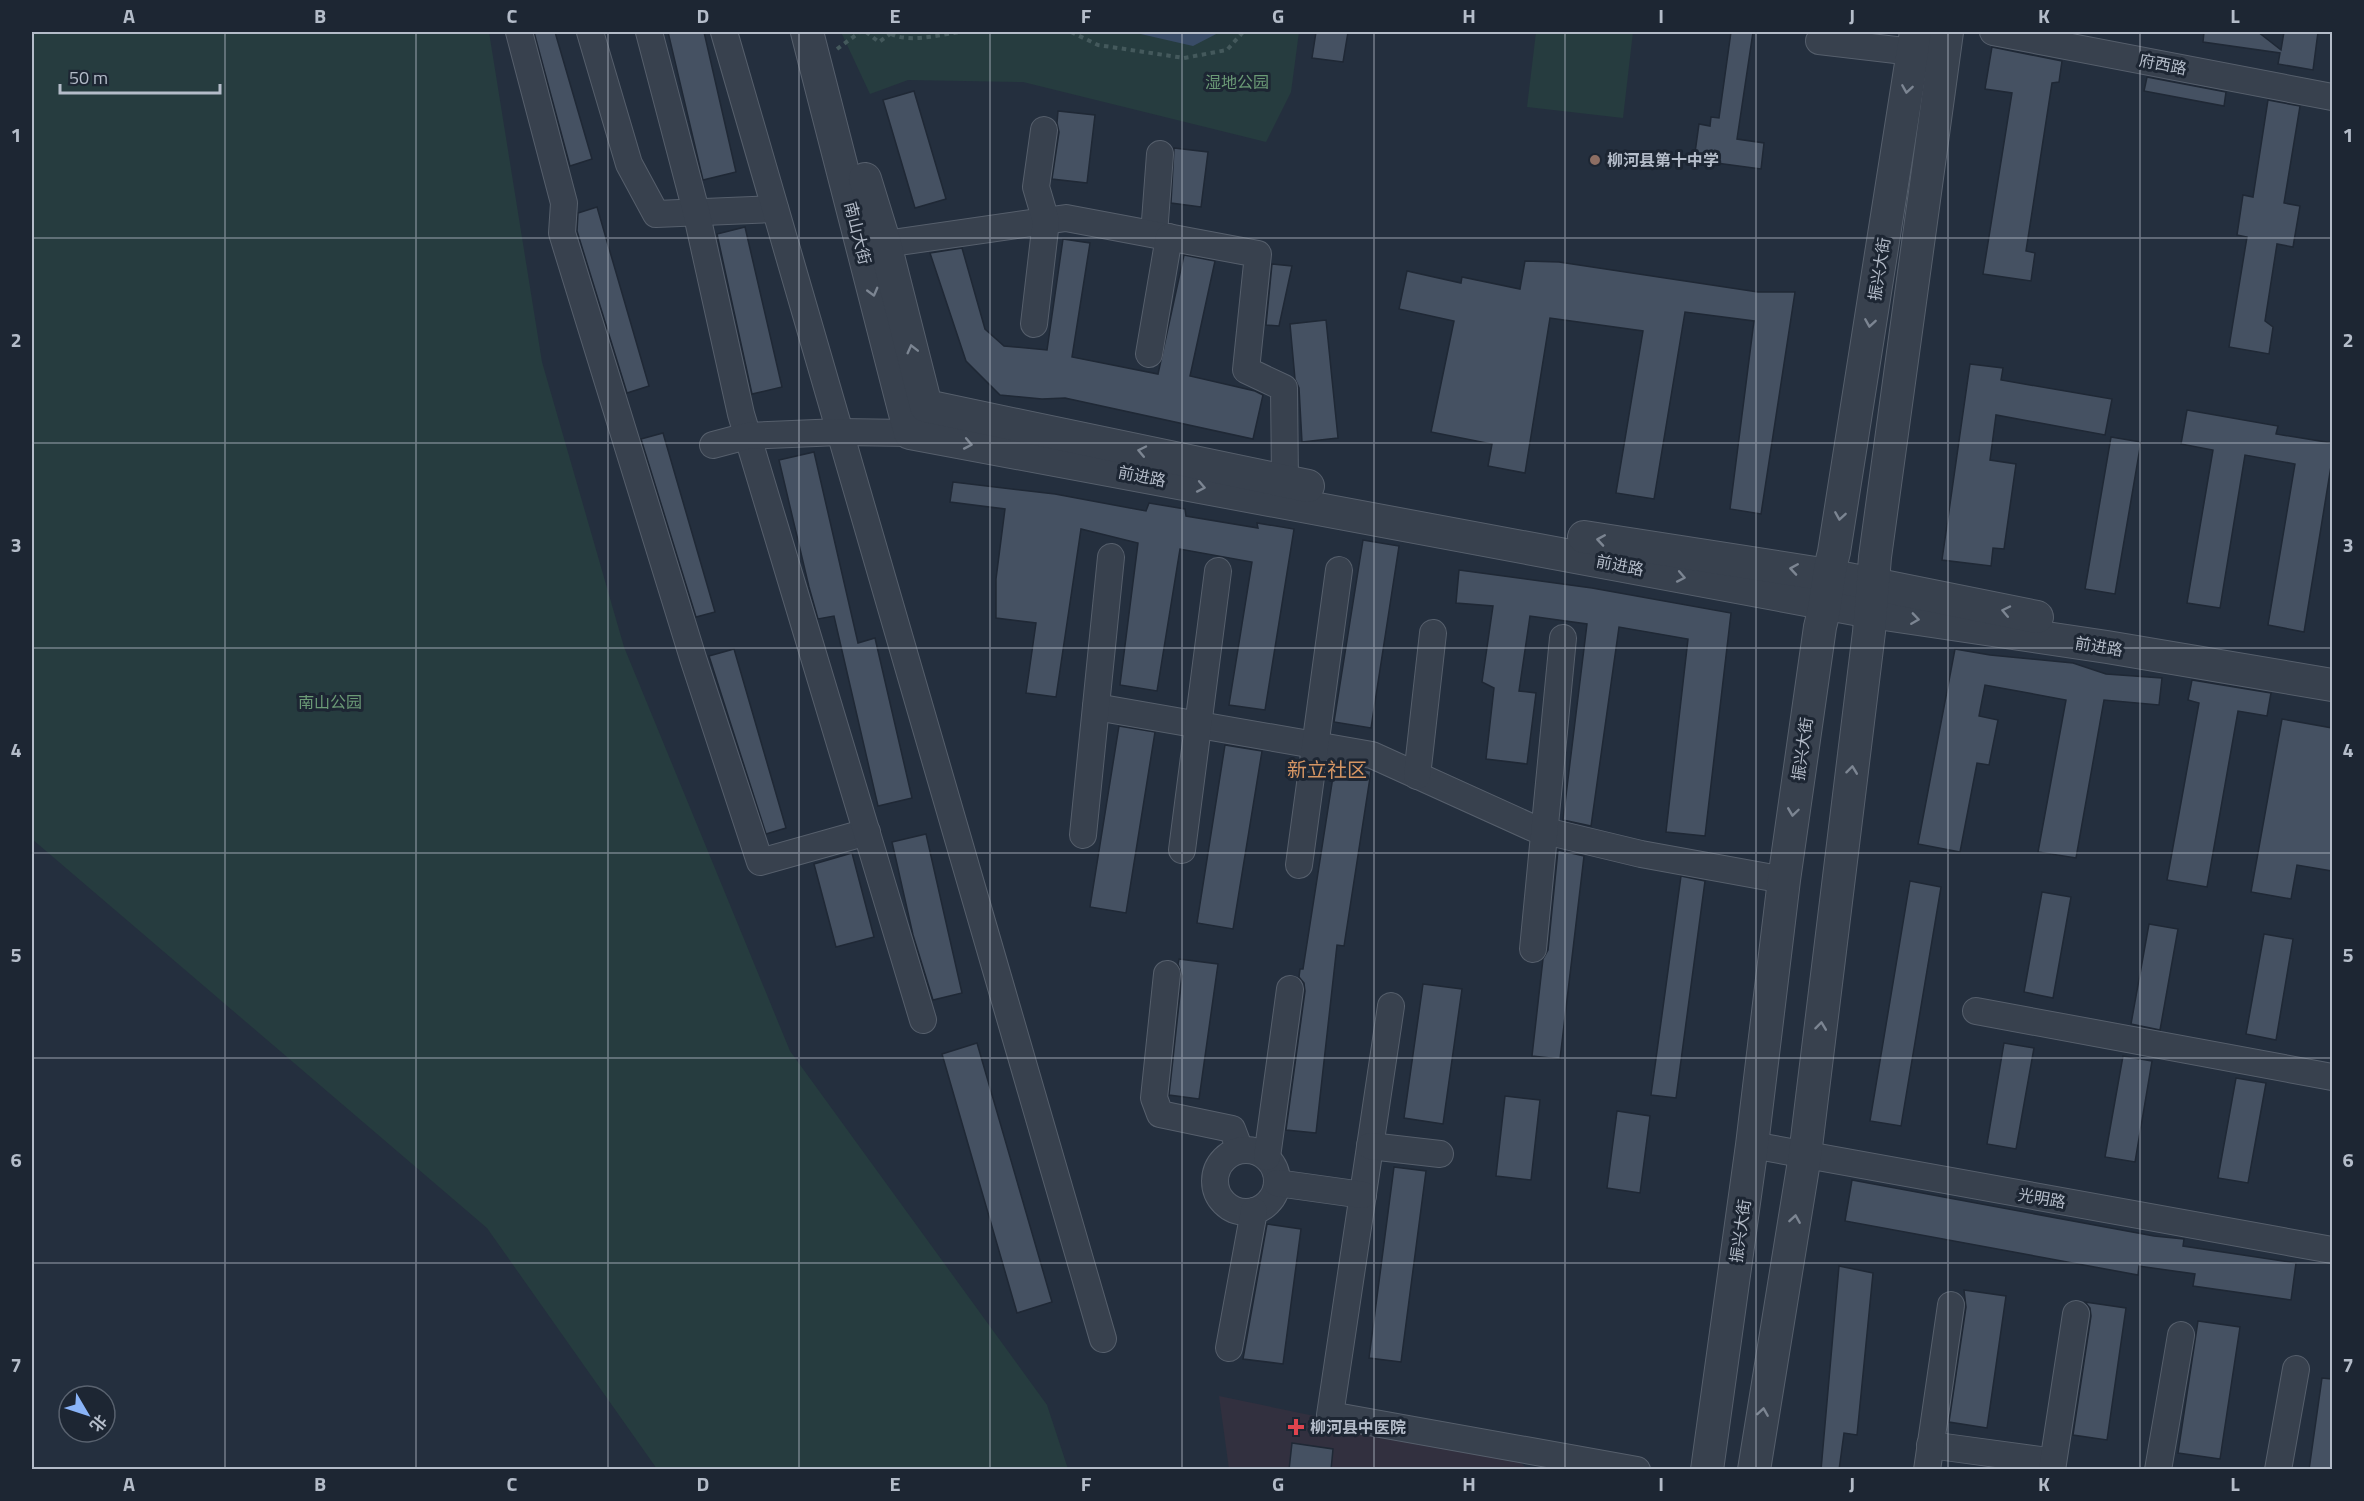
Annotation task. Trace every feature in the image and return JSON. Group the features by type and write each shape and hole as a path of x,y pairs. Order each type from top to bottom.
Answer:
{"street":[{"path":"519,32 564,203 562,233 693,658 760,862 867,832"},
{"path":"590,32 629,164 656,214 775,209"},
{"path":"649,32 696,211 747,436 923,1020"},
{"path":"724,32 1103,1339"},
{"name":"南山大街","path":"807,32 910,433"},
{"path":"1754,1470 1805,1155 1872,598 1875,556 1947,32"},
{"name":"府西路","path":"1993,32 2332,97"},
{"path":"1820,41 1915,42"},
{"name":"振兴大街","path":"1707,1470 1752,1145 1784,880 1820,627 1915,42"},
{"name":"南山大街","path":"825,44 885,244 926,406"},
{"path":"1034,324 1046,221 1036,187 1044,130"},
{"path":"1149,354 1161,236 1160,154"},
{"path":"885,244 1066,218 1258,254 1246,370 1284,388 1285,481"},
{"name":"前进路","path":"926,406 1480,522 1827,589 2107,647 2332,685"},
{"path":"713,445 747,436 840,432 910,433"},
{"name":"前进路","path":"910,433 1827,589"},
{"path":"1083,835 1111,557"},
{"path":"1299,865 1339,570"},
{"path":"1182,850 1218,571"},
{"name":"前进路","path":"1872,598 2105,631 2332,668"},
{"path":"1417,776 1433,633"},
{"path":"1533,949 1563,638"},
{"path":"1096,707 1372,755 1533,828 1641,854 1784,880"},
{"path":"1167,974 1154,1098 1160,1114 1232,1129 1240,1150"},
{"path":"1267,1157 1290,989"},
{"path":"1391,1006 1330,1415 1637,1470"},
{"path":"1976,1011 2332,1077"},
{"name":"光明路","path":"1752,1145 2332,1250"},
{"path":"1370,1146 1440,1154"},
{"path":"1240,1150 1258,1152 1267,1157 1276,1173 1277,1183 1274,1195 1266,1206 1254,1211 1238,1212 1223,1203 1215,1189 1214,1180 1219,1164 1240,1150"},
{"path":"1277,1183 1363,1195"},
{"path":"1229,1348 1254,1211"},
{"path":"1951,1305 1928,1457 2041,1460 2040,1470"},
{"path":"2052,1470 2076,1314"},
{"path":"2157,1470 2181,1335"},
{"path":"2278,1470 2296,1369"}],"path":[{"path":"825,44 860,32"},
{"path":"866,32 879,42 892,33 899,38 960,32"},
{"path":"1071,32 1098,45 1184,58 1227,50 1243,32"}],"shaded area":[{"name":"柳河县中医院","path":"1219,1396 1516,1458 1527,1469 1229,1469"}],"green space":[{"name":"南山公园","path":"32,32 489,32 542,362 624,647 790,1051 1047,1405 1068,1469 657,1469 487,1228 32,839"},
{"name":"湿地公园","path":"841,32 1299,32 1291,92 1266,142 1023,82 908,80 870,94"},
{"path":"1536,32 1633,32 1623,118 1527,107"}],"water":[{"path":"1132,32 1220,32 1193,46"}],"building":[{"path":"534,32 555,32 592,159 570,166"},
{"path":"668,32 704,32 736,172 703,180"},
{"path":"1316,32 1348,32 1343,62 1312,58"},
{"path":"1731,32 1753,32 1737,139 1764,143 1761,169 1694,160 1699,124 1710,126 1711,117 1719,118"},
{"path":"2204,32 2258,32 2281,50 2284,32 2318,32 2313,70 2278,64 2280,53 2203,42"},
{"path":"1992,47 2062,61 2059,82 2052,83 2026,251 2035,253 2031,281 1983,274 2012,93 1985,89"},
{"path":"2147,77 2226,92 2224,106 2144,91"},
{"path":"914,91 946,199 915,208 883,100"},
{"path":"2268,100 2300,106 2284,203 2300,206 2293,247 2277,244 2265,321 2273,327 2269,354 2229,347 2247,237 2237,235 2243,195 2253,197"},
{"path":"1058,111 1095,115 1087,183 1052,179 1059,132"},
{"path":"1174,148 1208,152 1201,207 1171,203"},
{"path":"597,207 649,386 627,393 577,231 578,213"},
{"path":"745,227 782,387 752,394 717,234"},
{"path":"1063,239 1090,243 1072,357 1158,374 1184,255 1215,261 1190,376 1255,391 1263,395 1253,439 1065,398 1042,399 1000,395 966,361 930,253 962,248 985,329 1004,346 1047,350"},
{"path":"1525,261 1559,262 1758,292 1795,292 1761,514 1730,509 1754,321 1685,312 1654,499 1616,493 1643,331 1550,318 1525,473 1488,466 1492,444 1431,432 1454,321 1399,309 1407,271 1461,283 1462,277 1520,289"},
{"path":"1272,264 1292,266 1279,326 1266,325"},
{"path":"1326,320 1338,438 1302,442 1299,388 1295,379 1290,324"},
{"path":"1970,364 2003,368 2001,380 2112,399 2105,435 1996,415 1990,460 2016,464 2004,549 1993,548 1991,566 1942,560"},
{"path":"2187,410 2278,426 2276,434 2332,443 2332,460 2304,632 2268,625 2295,464 2245,455 2220,608 2187,603 2213,450 2181,444"},
{"path":"663,433 715,612 696,617 641,439"},
{"path":"2111,437 2141,442 2115,594 2085,589"},
{"path":"814,452 858,643 875,638 912,798 878,806 834,616 818,619 779,460"},
{"path":"953,482 1055,494 1146,511 1149,503 1185,509 1186,516 1258,528 1257,523 1294,529 1265,710 1229,705 1252,562 1180,549 1157,691 1120,685 1138,543 1081,529 1056,697 1026,693 1036,623 996,618 996,579 1005,509 950,502"},
{"path":"1363,540 1399,546 1371,728 1334,722"},
{"path":"1459,570 1592,588 1731,613 1705,836 1666,832 1688,639 1619,627 1591,826 1563,820 1587,624 1530,616 1519,691 1536,693 1527,764 1486,759 1494,688 1482,682 1493,606 1456,603"},
{"path":"734,649 786,828 766,834 709,656"},
{"path":"1955,649 1990,655 2073,663 2106,674 2162,678 2159,705 2104,700 2076,858 2038,852 2066,700 1985,685 1979,716 1998,720 1989,765 1977,763 1960,852 1918,844"},
{"path":"2192,680 2271,693 2267,716 2238,711 2207,887 2167,880 2199,703 2188,700"},
{"path":"2282,719 2332,728 2332,871 2297,865 2291,899 2251,892"},
{"path":"1119,726 1155,732 1126,913 1090,907"},
{"path":"1225,745 1262,751 1233,929 1197,923"},
{"path":"1335,764 1371,771 1344,946 1337,945 1316,1133 1286,1130 1305,991 1304,983 1299,977 1300,969 1303,969"},
{"path":"926,834 962,993 933,1000 913,935 892,842"},
{"path":"1558,850 1584,856 1560,1059 1532,1056 1543,959 1548,950"},
{"path":"852,853 874,937 836,947 814,864"},
{"path":"1681,876 1705,881 1676,1098 1651,1095"},
{"path":"1910,881 1941,887 1901,1126 1870,1121"},
{"path":"2042,892 2071,897 2053,998 2024,992"},
{"path":"2149,924 2178,929 2160,1030 2131,1024"},
{"path":"2264,934 2293,939 2276,1040 2246,1034"},
{"path":"1179,959 1218,964 1199,1099 1169,1095 1182,976 1178,964"},
{"path":"1423,984 1462,989 1443,1124 1404,1118"},
{"path":"977,1043 1052,1302 1017,1313 942,1054"},
{"path":"2004,1043 2034,1048 2016,1149 1987,1144"},
{"path":"2123,1056 2152,1061 2135,1162 2105,1157"},
{"path":"2236,1078 2266,1083 2248,1183 2218,1178"},
{"path":"1505,1096 1540,1100 1531,1180 1496,1176"},
{"path":"1617,1111 1650,1116 1640,1193 1607,1188"},
{"path":"1394,1167 1426,1171 1401,1362 1369,1358"},
{"path":"1852,1180 2154,1236 2184,1239 2183,1246 2296,1263 2291,1300 2193,1286 2195,1274 2139,1266 2138,1275 1845,1221"},
{"path":"1267,1224 1301,1229 1283,1364 1243,1359"},
{"path":"1839,1266 1873,1273 1857,1435 1844,1433 1839,1470 1821,1470"},
{"path":"1964,1290 2006,1296 1987,1428 1949,1422 1966,1307"},
{"path":"2085,1302 2126,1308 2107,1440 2073,1435 2091,1316 2090,1308"},
{"path":"2198,1321 2240,1327 2220,1459 2178,1453"},
{"path":"2322,1378 2332,1379 2332,1470 2309,1470"},
{"path":"1292,1443 1333,1449 1331,1470 1289,1470"}],"place":[{"name":"柳河县第十中学","path":"1595,160"},
{"name":"柳河县中医院","path":"1296,1427"}],"district":[{"name":"新立社区","path":"1327,770"}]}
